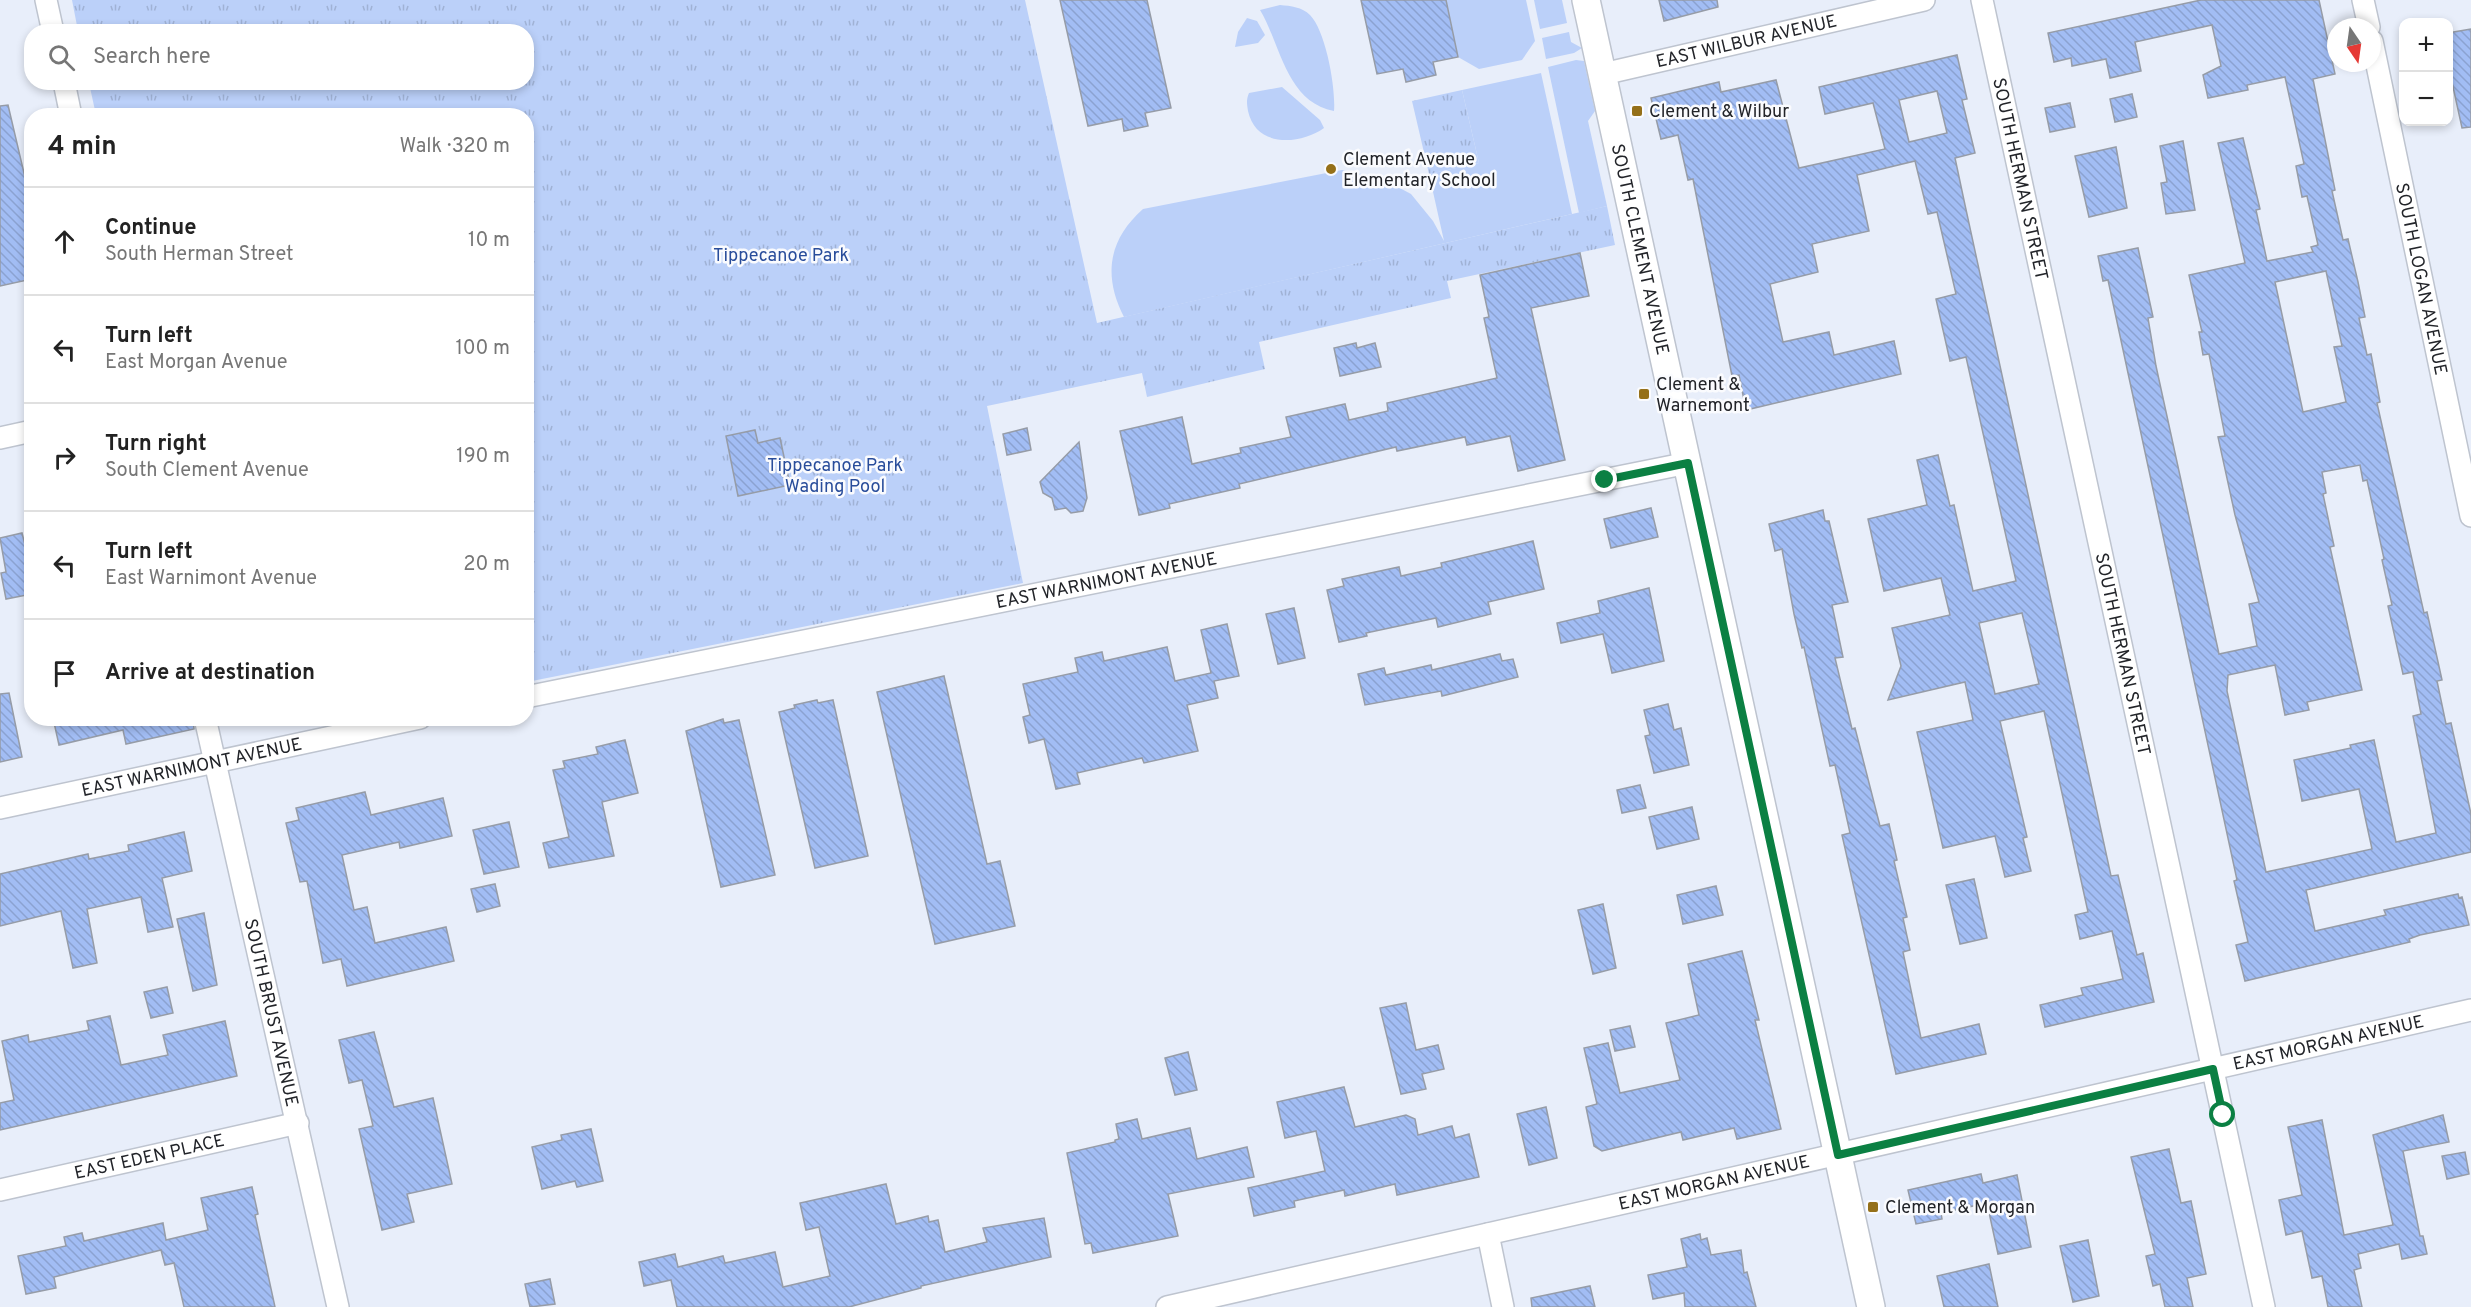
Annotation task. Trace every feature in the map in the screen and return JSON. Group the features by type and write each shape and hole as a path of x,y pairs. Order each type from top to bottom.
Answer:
{"street":[{"path":"46,0 50,24"},
{"name":"SOUTH CLEMENT AVENUE","path":"1586,0 1871,1307"},
{"name":"EAST WILBUR AVENUE","path":"1602,74 1924,0"},
{"name":"SOUTH HERMAN STREET","path":"1982,0 2264,1307"},
{"path":"2363,0 2367,18"},
{"name":"SOUTH LOGAN AVENUE","path":"2378,72 2471,516"},
{"path":"66,90 69,108"},
{"path":"0,438 24,433"},
{"name":"EAST WARNIMONT AVENUE","path":"534,695 1688,463"},
{"name":"SOUTH BRUST AVENUE","path":"208,726 338,1307"},
{"name":"EAST WARNIMONT AVENUE","path":"0,808 381,726"},
{"name":"EAST MORGAN AVENUE","path":"1167,1307 2471,1010"},
{"name":"EAST EDEN PLACE","path":"0,1190 298,1124"},
{"path":"1488,1234 1503,1307"}],"green space":[{"name":"Tippecanoe Park","path":"72,0 1025,0 1097,323 1607,206 1615,245 1447,281 1451,298 1259,342 1265,369 1147,397 1142,373 987,406 1023,583 534,681 534,108 94,108 91,90 534,90 534,24 77,24"},
{"path":"1446,0 1526,0 1535,41 1522,60 1479,69 1458,57"},
{"path":"1534,0 1562,0 1567,23 1540,29"},
{"path":"1280,5 1303,10 1316,23 1329,61 1334,111 1318,106 1305,96 1287,70 1260,10"},
{"path":"1247,18 1257,21 1265,35 1258,43 1235,47 1238,32"},
{"path":"1569,32 1571,42 1582,48 1574,53 1546,59 1542,38"},
{"path":"1576,60 1584,61 1595,111 1588,121 1607,206 1579,213 1548,67"},
{"path":"1541,73 1572,214 1124,317 1113,287 1112,259 1122,233 1143,209 1342,170 1381,178 1411,194 1433,221 1444,241 1429,174 1479,163 1462,90"},
{"path":"1282,87 1320,120 1324,128 1314,134 1292,140 1280,140 1260,132 1248,111 1249,93"},
{"path":"1462,90 1479,163 1429,174 1412,101"}],"building":[{"path":"1060,0 1147,0 1171,108 1145,113 1148,126 1124,131 1122,119 1088,126"},
{"path":"1361,0 1446,0 1458,57 1433,62 1436,75 1406,82 1403,69 1377,74"},
{"path":"1659,0 1717,0 1718,7 1664,21"},
{"path":"2201,0 2319,0 2327,37 2327,72 2335,72 2335,74 2313,79 2335,190 2332,191 2343,240 2348,239 2358,282 2365,317 2359,318 2367,355 2371,354 2380,402 2377,403 2424,613 2427,612 2442,680 2437,681 2446,724 2451,723 2471,814 2471,852 2306,890 2315,931 2386,915 2384,910 2458,894 2459,898 2462,897 2469,925 2420,935 2409,939 2410,942 2245,981 2236,945 2248,942 2234,881 2237,880 2108,280 2103,281 2098,256 2138,248 2153,317 2148,318 2156,366 2219,654 2257,646 2249,604 2259,602 2235,515 2218,437 2225,436 2209,354 2203,355 2199,332 2202,332 2189,275 2245,263 2218,143 2243,138 2260,209 2256,210 2267,261 2313,252 2311,247 2318,245 2307,196 2302,197 2296,166 2304,164 2285,77 2247,85 2248,90 2208,98 2203,75 2221,66 2212,25 2135,42 2141,71 2110,78 2106,59 2072,66 2071,58 2054,62 2048,33","holes":["2326,271 2342,346 2334,347 2346,402 2303,412 2275,282","2360,465 2363,481 2367,480 2384,559 2382,560 2392,605 2388,606 2403,674 2413,672 2421,714 2413,716 2436,833 2396,842 2374,740 2350,745 2351,748 2294,760 2302,801 2359,789 2372,849 2266,872 2227,691 2228,675 2275,665 2285,715 2309,710 2307,702 2362,690 2330,547 2334,546 2323,494 2326,493 2322,472"]},
{"path":"2471,29 2471,127 2462,128 2453,87 2453,32"},
{"path":"1957,55 1967,99 1962,100 1975,153 1955,158 2111,876 2118,875 2137,955 2143,953 2154,1002 2045,1027 2040,1005 2083,995 2081,988 2123,979 2112,931 2080,939 2075,915 2088,912 2044,711 2000,721 2027,837 2023,838 2031,871 2005,877 1995,836 1943,848 1917,732 1973,720 1965,682 1888,700 1901,666 1892,628 1950,615 1941,578 1884,591 1868,519 1927,505 1917,460 1938,455 1950,506 1954,505 1973,591 2016,581 1966,357 1950,361 1936,299 1956,294 1937,212 1928,214 1915,161 1857,175 1869,231 1812,244 1818,272 1770,284 1783,342 1829,332 1834,355 1894,341 1901,374 1746,410 1739,375 1732,376 1693,179 1688,180 1678,135 1661,139 1651,98 1719,82 1721,92 1776,80 1799,168 1885,149 1873,103 1825,114 1819,87","holes":["1937,91 1947,133 1909,142 1899,100","2022,613 2039,684 1995,694 1979,623"]},
{"path":"2132,94 2137,117 2115,122 2110,99"},
{"path":"2070,103 2075,127 2050,132 2045,108"},
{"path":"8,105 24,173 24,281 0,286 0,106"},
{"path":"2183,141 2195,210 2166,214 2161,183 2167,182 2160,146"},
{"path":"2116,147 2127,208 2089,217 2075,156"},
{"path":"1580,253 1589,296 1531,308 1565,460 1518,471 1510,436 1467,445 1465,437 1397,451 1396,447 1239,484 1240,488 1169,504 1170,508 1139,515 1120,431 1182,417 1192,464 1241,453 1240,448 1291,437 1286,417 1345,404 1349,420 1388,411 1387,403 1497,378 1484,318 1489,317 1480,275"},
{"path":"1356,343 1357,348 1375,343 1381,367 1340,376 1334,348"},
{"path":"1027,428 1031,450 1007,455 1003,434"},
{"path":"755,430 758,443 780,438 790,485 738,496 726,436"},
{"path":"1079,442 1087,498 1083,511 1071,513 1066,508 1055,510 1052,498 1043,493 1040,482"},
{"path":"1651,508 1658,537 1611,548 1604,519"},
{"path":"1823,510 1825,521 1829,521 1848,602 1832,605 1843,657 1835,658 1852,729 1855,728 1880,826 1889,824 1897,860 1894,861 1907,917 1903,918 1910,950 1903,952 1921,1038 1979,1024 1986,1054 1896,1074 1842,835 1850,833 1835,765 1830,766 1804,647 1802,648 1794,614 1782,549 1775,551 1769,524"},
{"path":"22,533 24,596 6,599 1,573 6,572 0,538"},
{"path":"1533,541 1544,589 1488,602 1491,614 1438,627 1436,618 1366,633 1367,636 1339,642 1327,590 1344,586 1342,579 1399,567 1401,576 1442,567 1441,563"},
{"path":"1649,588 1664,661 1612,673 1603,634 1561,643 1557,623 1600,613 1598,601"},
{"path":"1294,608 1305,658 1278,664 1266,614"},
{"path":"1227,624 1239,676 1214,681 1218,698 1187,705 1198,751 1144,763 1142,758 1077,773 1080,784 1056,789 1044,739 1029,743 1023,717 1030,715 1023,684 1078,672 1075,658 1102,652 1104,661 1167,647 1175,681 1211,673 1201,630"},
{"path":"1500,654 1502,661 1513,659 1518,677 1442,696 1441,691 1365,705 1358,674 1384,668 1386,675 1431,665 1432,670"},
{"path":"944,676 987,864 1000,861 1015,926 935,944 877,692"},
{"path":"9,693 22,757 0,762 0,694"},
{"path":"817,700 818,703 833,700 868,856 815,868 779,712 795,708 794,705"},
{"path":"1668,704 1674,730 1681,728 1689,765 1654,773 1645,736 1650,735 1644,710"},
{"path":"723,719 724,723 739,720 775,875 721,887 686,731"},
{"path":"55,726 194,726 194,729 126,744 123,730 59,745"},
{"path":"625,740 638,793 602,802 614,856 549,868 543,843 569,837 553,770 565,768 563,761 598,754 596,747"},
{"path":"1640,785 1646,808 1622,813 1617,790"},
{"path":"365,792 371,815 443,798 452,836 400,848 399,842 342,855 354,910 367,907 375,943 446,927 454,961 347,986 341,959 323,963 307,881 300,882 286,823 299,820 296,808"},
{"path":"1692,807 1699,839 1657,849 1649,817"},
{"path":"509,822 519,867 484,874 473,830"},
{"path":"184,832 192,871 162,878 173,927 148,932 141,897 87,909 97,963 73,968 61,911 0,926 0,874 88,854 89,859 129,851 128,845"},
{"path":"1974,879 1987,938 1960,944 1946,885"},
{"path":"495,884 500,906 477,912 471,889"},
{"path":"1716,886 1723,915 1683,924 1677,895"},
{"path":"1603,904 1616,968 1593,974 1578,910"},
{"path":"204,913 217,985 193,991 177,919"},
{"path":"1742,951 1759,1020 1755,1020 1781,1129 1737,1139 1734,1128 1683,1140 1681,1132 1602,1151 1594,1146 1586,1107 1597,1104 1584,1048 1608,1043 1620,1093 1680,1080 1666,1023 1699,1015 1688,964"},
{"path":"167,987 173,1013 151,1018 144,992"},
{"path":"1406,1003 1416,1050 1438,1045 1444,1069 1422,1074 1426,1089 1401,1094 1380,1008"},
{"path":"110,1016 121,1065 168,1055 163,1035 225,1021 237,1076 0,1130 0,1103 14,1100 2,1041 28,1035 29,1042 89,1030 87,1021"},
{"path":"1630,1026 1635,1047 1615,1051 1610,1030"},
{"path":"374,1032 394,1107 433,1098 452,1184 407,1194 414,1222 382,1230 359,1129 373,1126 362,1080 349,1083 339,1040"},
{"path":"1188,1052 1197,1090 1175,1095 1165,1058"},
{"path":"1344,1087 1355,1127 1406,1115 1415,1119 1418,1135 1452,1126 1455,1138 1469,1134 1479,1177 1397,1195 1395,1184 1345,1196 1344,1190 1294,1201 1295,1207 1254,1216 1248,1188 1325,1171 1316,1131 1285,1138 1277,1102"},
{"path":"1546,1107 1557,1158 1529,1165 1517,1114"},
{"path":"2443,1115 2449,1142 2403,1151 2420,1236 2423,1236 2427,1254 2402,1259 2399,1244 2358,1254 2361,1268 2354,1270 2362,1307 2328,1307 2322,1276 2312,1278 2302,1231 2286,1235 2279,1200 2302,1195 2288,1127 2322,1120 2344,1235 2393,1225 2373,1135"},
{"path":"1137,1119 1142,1139 1190,1128 1197,1159 1247,1147 1254,1177 1168,1194 1178,1236 1093,1253 1091,1243 1085,1244 1067,1153 1115,1142 1119,1139 1116,1124"},
{"path":"591,1129 603,1181 577,1187 575,1181 542,1189 532,1147 562,1140 561,1135"},
{"path":"2169,1149 2181,1203 2191,1201 2206,1274 2187,1278 2193,1307 2165,1307 2160,1284 2153,1286 2146,1256 2155,1254 2131,1157"},
{"path":"2465,1152 2469,1174 2447,1179 2442,1156"},
{"path":"1981,1174 1983,1183 2017,1175 2031,1247 1998,1254 1987,1203 1941,1213 1942,1219 1916,1224 1908,1190"},
{"path":"886,1184 896,1224 928,1216 929,1222 938,1220 945,1252 987,1242 983,1228 1044,1218 1051,1257 921,1286 921,1288 849,1307 677,1307 671,1280 644,1286 639,1262 675,1254 678,1267 723,1256 725,1263 775,1252 783,1287 830,1276 819,1227 806,1230 800,1203"},
{"path":"252,1187 258,1214 255,1215 275,1307 184,1307 174,1263 165,1265 161,1250 54,1277 56,1288 26,1294 18,1256 66,1246 64,1237 82,1233 84,1241 163,1223 166,1240 208,1230 201,1198"},
{"path":"1700,1234 1701,1240 1707,1238 1711,1255 1741,1250 1744,1273 1747,1272 1756,1307 1685,1307 1684,1293 1653,1299 1648,1275 1687,1267 1681,1239"},
{"path":"2088,1240 2099,1296 2073,1302 2060,1246"},
{"path":"1989,1264 1998,1307 1944,1307 1937,1276"},
{"path":"550,1279 555,1304 530,1307 525,1284"},
{"path":"1590,1286 1595,1307 1532,1307 1531,1298"}],"place":[{"name":"Clement & Wilbur","path":"1637,111"},
{"name":"Clement Avenue Elementary School","path":"1331,169"},
{"name":"Clement & Warnemont","path":"1644,394"},
{"name":"Clement & Morgan","path":"1873,1207"}],"route":[{"path":"1605,480 1688,463 1838,1155 2213,1069 2223,1115"}],"park label":[{"name":"Tippecanoe Park Wading Pool","path":"835,475"}]}
